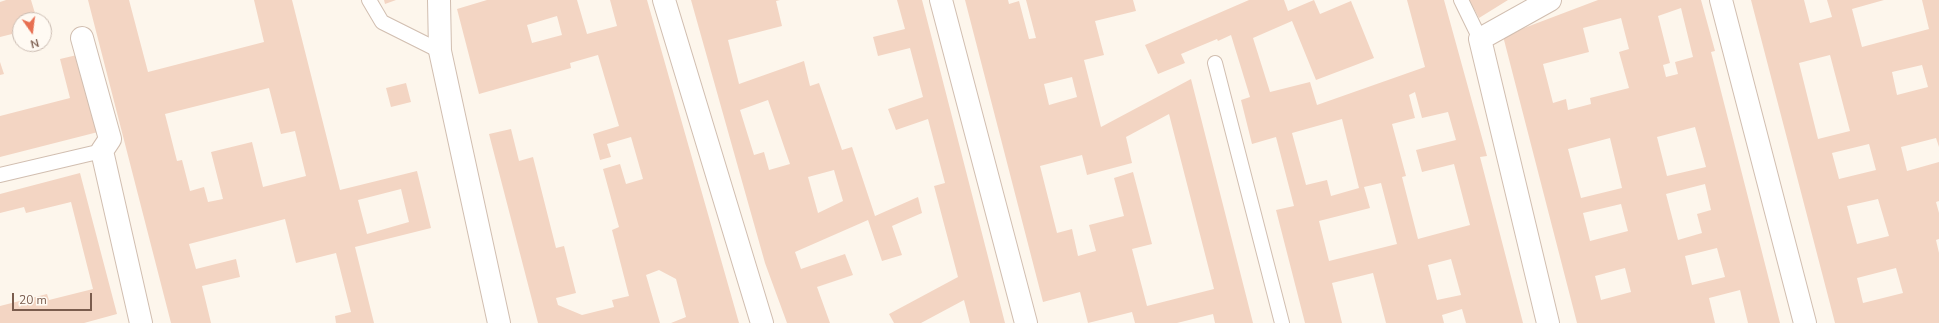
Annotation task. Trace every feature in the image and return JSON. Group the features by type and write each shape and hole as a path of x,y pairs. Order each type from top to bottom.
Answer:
{"street":[{"path":"439,0 440,51 499,323"},
{"path":"664,0 762,323"},
{"path":"941,0 1026,323"},
{"path":"1548,323 1480,39 1550,0"},
{"path":"1721,0 1805,323"},
{"path":"82,38 110,139 102,151 141,323"}],"lane":[{"path":"369,0 382,22 440,51"},
{"path":"1461,0 1480,39"},
{"path":"1215,63 1282,323"},
{"path":"0,175 102,151"}],"building":[{"path":"6,0 31,0 35,12 12,12 12,34 0,37 0,2"},
{"path":"88,0 129,0 148,72 264,42 254,0 292,0 340,190 417,171 431,228 355,247 374,323 336,323 335,316 351,312 336,253 296,263 285,219 189,244 196,269 236,259 240,277 202,286 211,323 171,323","holes":["269,88 281,134 295,131 306,176 263,187 252,142 211,152 223,199 208,202 204,187 190,191 182,160 177,161 165,114","401,189 409,222 367,234 358,200"]},
{"path":"384,0 396,0 385,4"},
{"path":"487,0 577,0 587,34 617,26 610,0 647,0 739,323 671,323 686,317 676,279 659,270 646,275 660,323 538,323 489,134 511,129 519,161 533,157 556,248 564,246 576,293 556,298 558,305 582,315 614,307 612,300 629,296 612,230 619,227 603,169 620,164 626,184 643,179 631,137 607,144 611,157 600,160 593,134 619,126 598,55 570,63 571,68 479,94 457,9","holes":["557,16 562,35 532,43 527,25"]},
{"path":"691,0 780,0 776,1 782,26 728,40 739,84 804,61 810,86 819,83 842,150 852,147 875,216 918,197 922,213 892,226 902,255 882,261 868,220 795,252 801,269 845,254 853,275 817,287 830,323 787,323 765,263","holes":["768,100 790,164 769,170 764,152 754,155 740,110","834,170 843,201 818,213 808,177"]},
{"path":"897,0 922,0 1005,323 970,323 964,300 921,323 894,323 889,314 958,277 934,186 945,183 928,119 896,130 888,109 923,97 910,48 878,56 873,37 905,29"},
{"path":"965,0 1008,0 1009,4 1019,1 1029,39 1036,38 1026,0 1133,0 1136,11 1095,21 1104,55 1084,60 1101,127 1191,79 1253,323 1215,323 1213,314 1177,323 1135,323 1132,312 1088,323 1080,292 1043,302","holes":["1072,77 1077,97 1049,105 1044,84","1169,114 1214,289 1147,306 1132,249 1152,244 1133,172 1114,178 1124,216 1089,225 1096,251 1078,256 1072,229 1057,233 1040,166 1082,155 1087,175 1132,163 1126,137"]},
{"path":"1249,0 1284,0 1288,11 1314,0 1320,14 1351,1 1374,58 1316,80 1292,21 1253,38 1270,92 1310,82 1317,105 1425,67 1407,0 1444,0 1487,156 1480,157 1523,323 1466,323 1462,309 1442,315 1444,323 1386,323 1373,273 1332,283 1342,323 1305,323 1276,210 1294,206 1276,137 1252,144 1241,100 1250,97 1231,35 1218,41 1217,39 1181,54 1185,63 1158,74 1145,45","holes":["1415,92 1422,118 1448,112 1456,140 1416,150 1422,172 1454,164 1470,225 1418,239 1402,177 1406,176 1392,124 1415,118 1409,95","1342,119 1359,188 1331,196 1327,180 1306,185 1292,133","1381,183 1397,244 1329,261 1319,221 1370,208 1364,187","1451,259 1461,295 1437,300 1428,265"]},
{"path":"1469,0 1508,0 1479,18"},
{"path":"1598,0 1701,0 1715,51 1711,52 1780,323 1748,323 1740,290 1709,298 1715,323 1577,323 1503,36","holes":["1681,8 1693,57 1675,62 1678,74 1666,77 1663,65 1670,63 1658,16","1621,18 1629,49 1619,52 1629,88 1590,98 1591,104 1568,110 1566,99 1553,103 1543,64 1589,52 1583,28","1695,127 1706,167 1667,176 1657,137","1610,138 1622,188 1581,198 1568,149","1705,184 1711,210 1697,214 1702,233 1678,240 1666,194","1621,204 1628,231 1590,241 1583,213","1717,248 1725,277 1692,285 1685,256","1625,268 1631,292 1601,300 1595,276"]},
{"path":"1751,0 1804,0 1810,23 1832,17 1827,0 1884,0 1852,9 1862,47 1929,29 1922,0 1939,0 1939,147 1936,138 1901,147 1907,171 1939,162 1939,201 1936,202 1939,213 1939,239 1936,240 1939,253 1939,323 1835,323","holes":["1830,55 1850,131 1818,139 1799,63","1922,65 1928,87 1897,95 1892,72","1869,144 1876,170 1839,179 1832,153","1878,199 1889,236 1857,244 1847,206","1896,268 1903,293 1863,303 1857,278"]},
{"path":"77,55 98,132 0,157 0,116 70,98 60,59"},
{"path":"0,62 4,74 0,75"},
{"path":"406,83 411,102 391,107 386,88"},
{"path":"80,173 117,314 84,323 0,323 0,306 47,294 49,300 93,289 71,202 26,213 24,207 0,213 0,194"}]}
